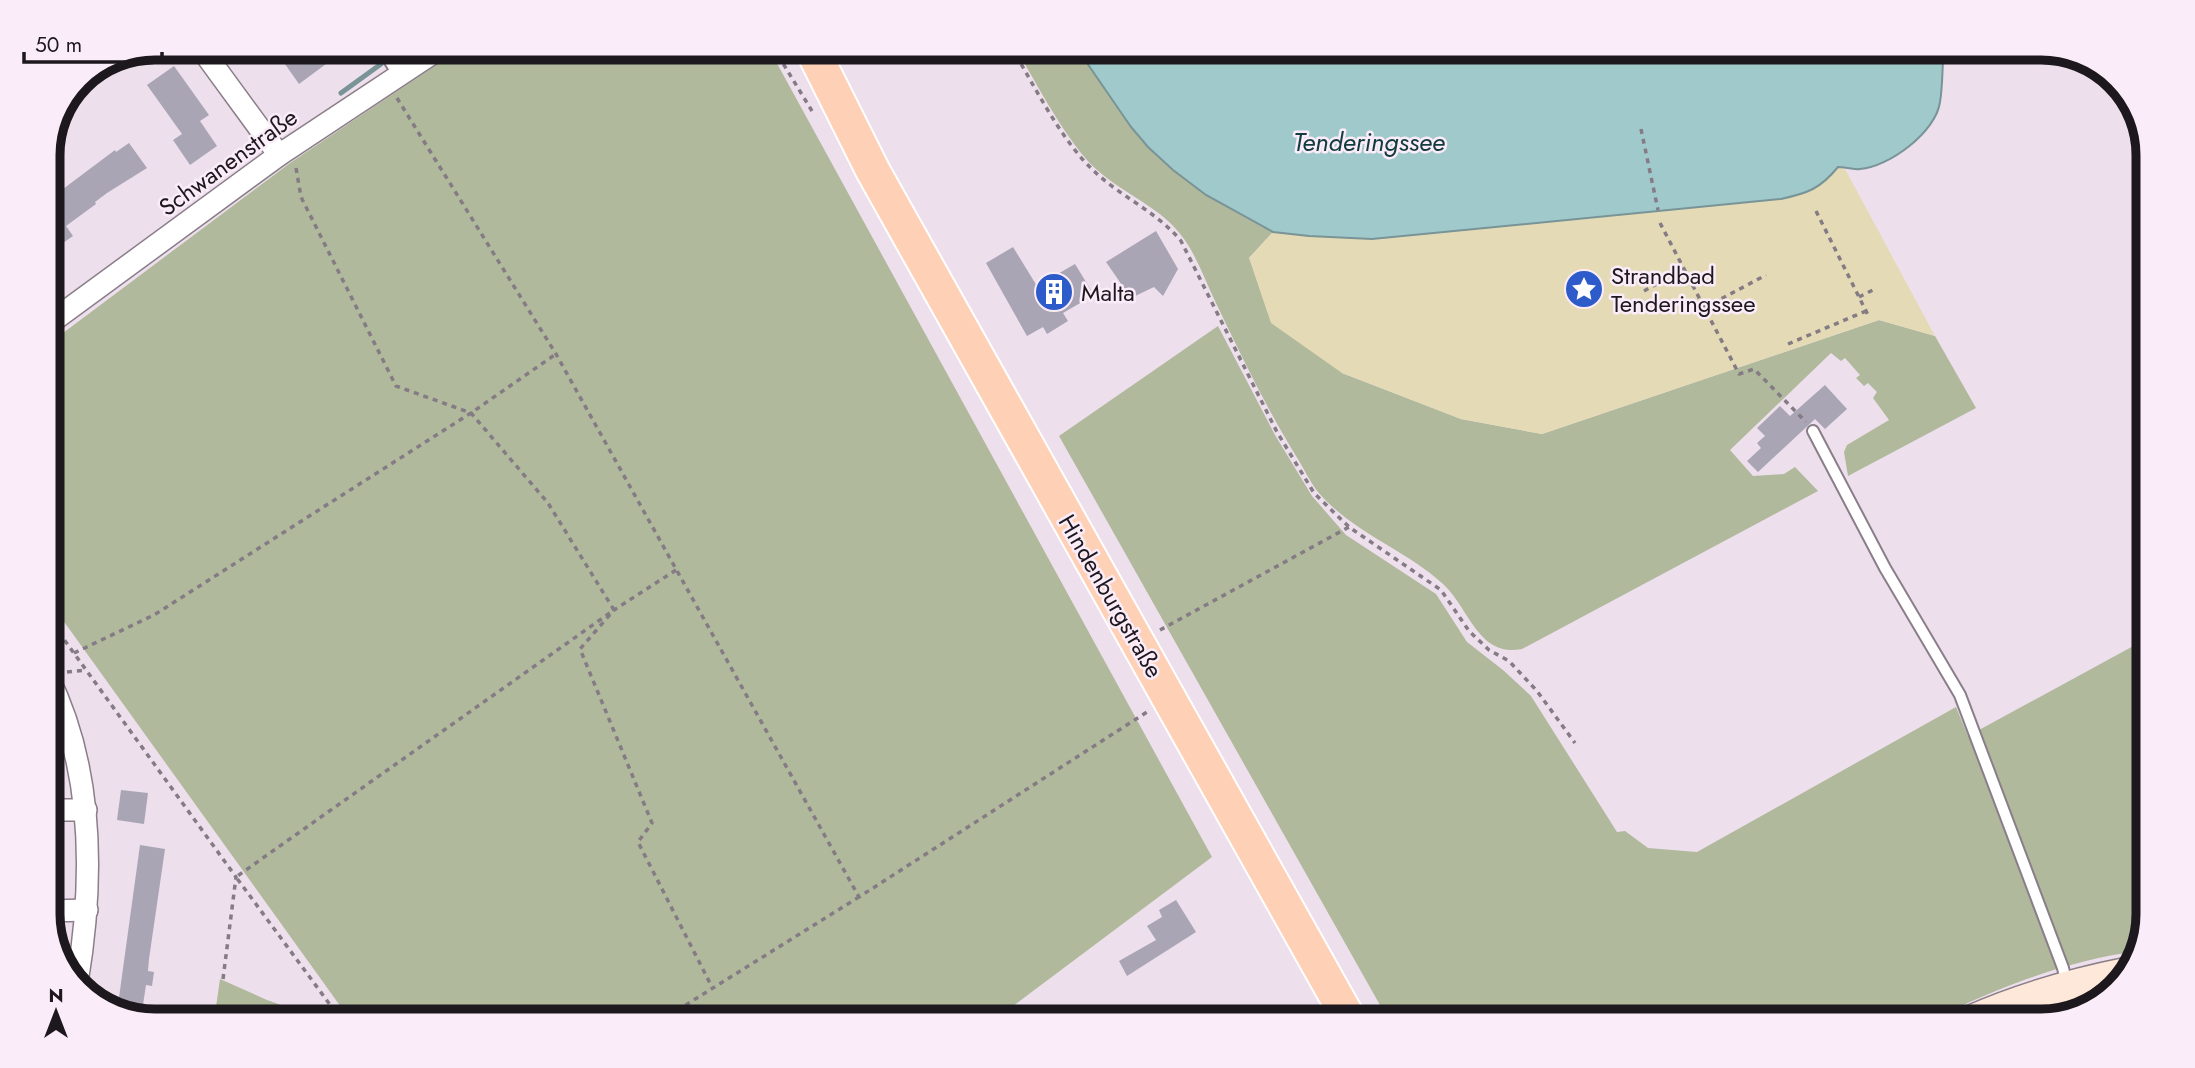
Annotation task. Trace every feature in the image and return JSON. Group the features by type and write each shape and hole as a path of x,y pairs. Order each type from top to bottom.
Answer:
{"main road":[{"name":"Hindenburgstraße","path":"804,59 873,171 1343,1009"},
{"name":"Hindenburgstraße","path":"817,59 873,171"}],"street":[{"path":"209,59 279,155"},
{"name":"Schwanenstraße","path":"60,315 279,155 425,59"},
{"path":"60,700 86,810 88,910 79,971"},
{"path":"60,810 86,810"},
{"path":"60,911 88,910"},
{"path":"1997,1009 2067,985 2112,976"}],"lane":[{"path":"386,59 394,80"},
{"path":"1813,431 1885,568 1960,695 2063,968 2067,985"}],"path":[{"path":"1018,59 1066,138 1083,160 1098,175 1163,221 1181,241 1277,432 1314,493 1349,527 1441,590 1469,631 1489,650 1509,661 1537,691 1575,743"},
{"path":"394,80 556,354 859,897"},
{"path":"1642,129 1658,210"},
{"path":"279,155 295,163 301,197 396,386 471,413 548,503 614,610"},
{"path":"1788,344 1867,313 1816,211"},
{"path":"1660,223 1739,374 1754,369 1813,431"},
{"path":"1644,291 1684,269"},
{"path":"1704,308 1766,275"},
{"path":"1859,297 1873,289"},
{"path":"74,653 153,615 471,413 556,354"},
{"path":"1137,642 1349,527"},
{"path":"223,979 236,877 614,610 676,570"},
{"path":"614,610 580,649 652,823 638,842 713,989"},
{"path":"60,634 333,1009"},
{"path":"680,1009 1169,698"}],"shaded area":[{"path":"445,59 775,59 1212,857 1009,1009 342,1009 60,616 60,335 290,163"},
{"path":"1022,59 1084,59 1132,127 1162,160 1215,200 1273,232 1249,258 1342,373 1461,419 1542,434 1879,320 1935,336 1976,408 1848,476 1844,452 1847,445 1889,420 1873,398 1877,392 1868,383 1864,386 1856,378 1860,375 1845,358 1841,361 1831,353 1730,450 1753,476 1784,474 1795,467 1818,491 1522,649 1507,650 1484,638 1442,583 1346,518 1318,492 1263,399 1184,239 1155,210 1097,170 1075,145"},
{"path":"1218,326 1275,435 1312,496 1346,535 1436,594 1467,642 1531,696 1617,832 1625,831 1648,848 1697,852 1956,707 1968,736 2136,645 2136,914 2128,950 2127,953 2085,961 2031,977 1955,1009 1382,1009 1059,436"},
{"path":"220,979 292,1009 216,1009"},
{"path":"2088,996 2065,1005 2043,1009"}],"sand":[{"name":"Strandbad Tenderingssee","path":"1838,167 1844,167 1935,336 1879,320 1542,434 1461,419 1342,373 1271,323 1249,258 1273,232 1372,239 1781,199 1813,189"}],"water":[{"name":"Tenderingssee","path":"1084,59 1943,59 1942,89 1937,113 1921,136 1897,155 1872,167 1838,167 1819,185 1799,195 1781,199 1372,239 1273,232 1206,195 1173,170 1131,127"}],"building":[{"path":"281,59 322,59 326,64 299,84"},
{"path":"174,66 209,115 200,121 217,146 190,165 173,140 182,134 147,85"},
{"path":"129,143 147,168 107,193 66,226 73,236 60,245 60,191 115,150 116,152"},
{"path":"1156,231 1178,269 1163,296 1154,287 1131,298 1106,262"},
{"name":"Malta","path":"1013,247 1037,286 1075,264 1094,295 1063,313 1068,321 1047,334 1043,327 1027,336 986,263"},
{"path":"1825,385 1847,409 1825,429 1815,419 1758,472 1747,461 1761,448 1757,443 1765,436 1757,428 1780,406 1790,416"},
{"path":"121,790 148,793 144,824 117,820"},
{"path":"140,845 165,849 149,959 148,971 154,972 152,986 146,985 143,1008 118,1001"},
{"path":"1176,900 1196,932 1127,976 1119,961 1156,940 1147,926 1162,917 1159,910"}],"waterway":[{"path":"341,93 381,64"}],"place":[{"name":"Strandbad Tenderingssee","path":"1584,289"},
{"name":"Malta","path":"1054,292"}]}
